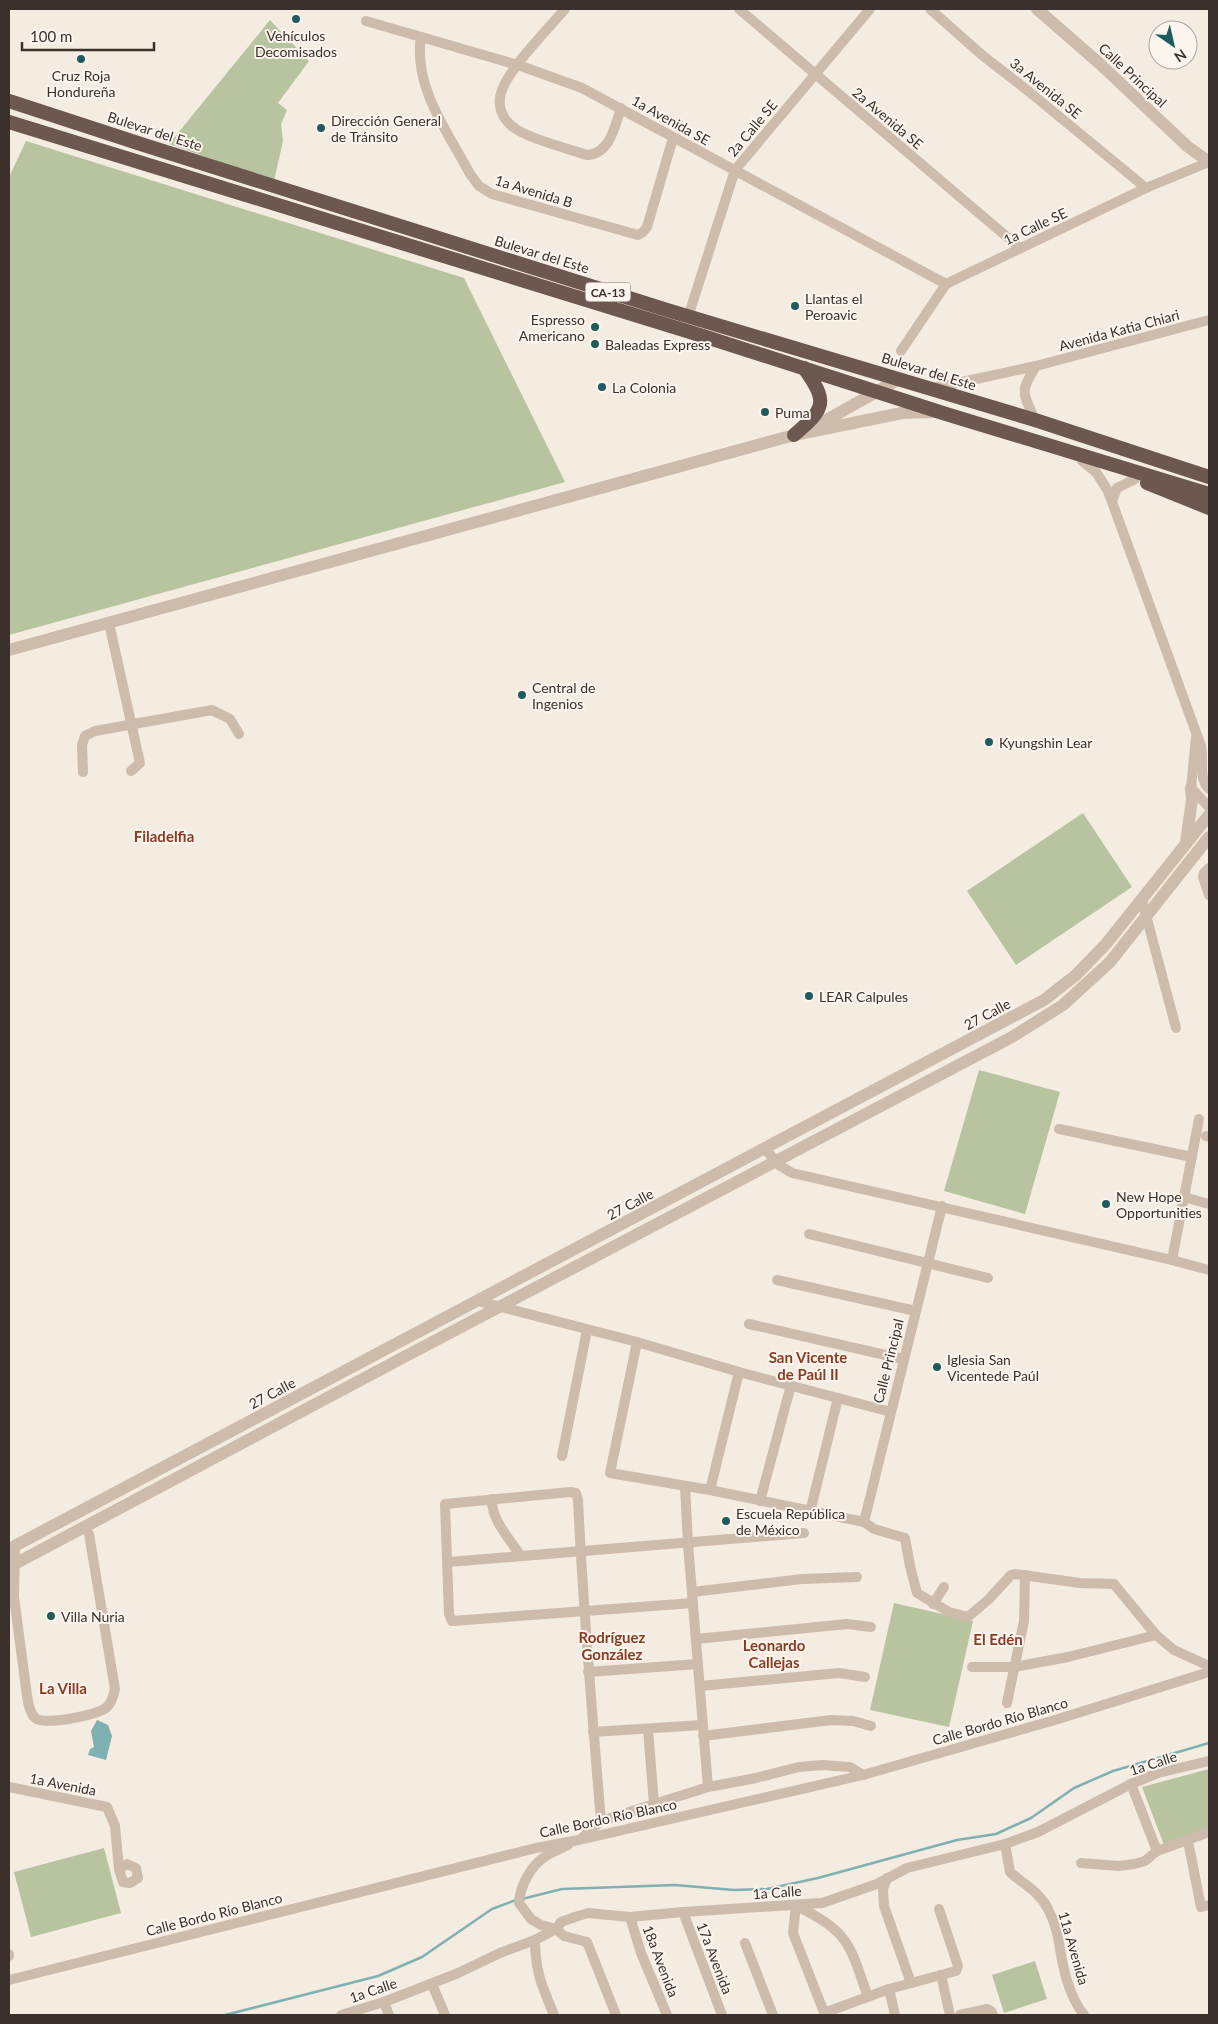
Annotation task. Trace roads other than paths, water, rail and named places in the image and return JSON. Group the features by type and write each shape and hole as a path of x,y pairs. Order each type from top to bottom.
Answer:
{"highway":[{"path":"9,121 13,102"},
{"name":"Bulevar del Este","path":"13,102 688,317 1035,420 1209,477"},
{"name":"CA-13","path":"9,121 1207,494"},
{"path":"704,336 705,331 710,329 784,350 807,352"},
{"path":"800,433 818,411 821,403 817,388 804,368"},
{"path":"1084,436 1209,470"},
{"path":"1061,448 1082,461 1135,479 1209,508"}],"street":[{"path":"565,9 518,64 502,90 499,103 501,113 520,132 587,155 592,155 603,150 607,145 621,108"},
{"name":"2a Avenida SE","path":"739,9 1020,248"},
{"name":"2a Calle SE","path":"688,317 735,170 870,9"},
{"name":"3a Avenida SE","path":"930,9 982,55 1146,188"},
{"name":"Calle Principal","path":"1037,9 1094,58 1187,146 1209,162"},
{"name":"1a Avenida SE","path":"366,20 518,64 582,88 946,284"},
{"name":"1a Avenida B","path":"421,37 421,70 426,91 470,174 480,186 492,194 638,235 647,227 673,138"},
{"name":"1a Calle SE","path":"901,350 946,284 1146,188 1209,162"},
{"name":"Avenida Katia Chiari","path":"930,389 1036,366 1209,320"},
{"path":"1035,420 1024,397 1024,392 1027,379 1036,366"},
{"path":"800,433 899,379"},
{"path":"9,650 800,433 902,413 946,414"},
{"path":"1082,461 1099,475 1112,501 1196,733 1203,755 1204,782 1209,790"},
{"path":"1112,501 1117,488 1135,479"},
{"path":"109,623 139,754 140,763 131,771"},
{"path":"82,772 82,745 85,736 95,732 212,710 230,719 239,734"},
{"path":"1186,846 1192,800 1190,788 1196,733"},
{"path":"1190,788 1209,806"},
{"name":"27 Calle","path":"12,1547 766,1149 1038,1003 1070,980 1106,944 1209,815"},
{"path":"11,1566 404,1356 1012,1037 1075,995 1110,962 1209,837"},
{"path":"1209,868 1203,877 1209,895"},
{"path":"1142,900 1176,1028"},
{"path":"1070,980 1075,995"},
{"path":"1038,1003 1046,1016"},
{"path":"1172,1260 1199,1120"},
{"path":"1059,1129 1192,1157"},
{"path":"766,1149 776,1161 792,1173 942,1206 1209,1270"},
{"path":"1184,1197 1209,1204"},
{"name":"Calle Principal","path":"864,1522 942,1206"},
{"path":"809,1234 988,1278"},
{"path":"777,1280 916,1311"},
{"path":"478,1301 637,1342 739,1372 891,1412"},
{"path":"749,1324 904,1359"},
{"path":"562,1456 588,1330"},
{"path":"637,1342 610,1473 710,1490 864,1522 874,1529 905,1538 917,1593 950,1612 970,1616 1011,1575 1025,1575 1080,1583 1114,1584 1156,1635 1174,1650 1209,1666"},
{"path":"710,1490 739,1372"},
{"path":"760,1501 791,1385"},
{"path":"810,1512 838,1398"},
{"path":"211,1442 215,1458"},
{"path":"685,1486 708,1787"},
{"path":"600,1821 588,1672 584,1611 580,1550 578,1500 576,1494 570,1492 445,1504 450,1614 452,1621 584,1611 693,1603"},
{"path":"492,1499 492,1506 500,1526 520,1555"},
{"path":"448,1562 580,1550 688,1544 804,1533"},
{"path":"12,1547 11,1566 14,1597 27,1696 35,1718 42,1722 87,1716 106,1708 112,1700 114,1689 89,1534"},
{"path":"1007,1703 1024,1621 1025,1575"},
{"path":"692,1592 802,1579 857,1577"},
{"path":"9,1585 14,1597"},
{"path":"934,1604 944,1587"},
{"path":"696,1639 847,1624 872,1627"},
{"path":"972,1667 1014,1667 1068,1657 1156,1635"},
{"path":"588,1672 698,1664"},
{"name":"Calle Bordo Río Blanco","path":"9,1980 536,1848 579,1840 863,1775 1055,1720 1209,1672"},
{"path":"700,1686 839,1673 865,1677"},
{"path":"593,1732 648,1729 703,1731 831,1720 853,1721 872,1726"},
{"path":"648,1729 654,1804"},
{"name":"1a Calle","path":"340,2015 384,2002 432,1984 500,1952 535,1940 556,1929 562,1922 588,1913 630,1917 822,1903 877,1884 907,1868 1005,1844 1038,1832 1132,1784 1158,1773 1209,1761"},
{"path":"616,2015 587,1942 564,1936 556,1929 541,1925 531,1919 519,1903 520,1895 528,1876 539,1862 546,1856 579,1840 600,1821 708,1787 756,1778 799,1767 850,1767 863,1775"},
{"path":"1132,1784 1158,1851"},
{"name":"1a Avenida","path":"9,1787 108,1806 115,1826 118,1869"},
{"path":"1081,1863 1119,1866 1134,1864 1144,1861 1158,1851 1209,1832"},
{"path":"1188,1841 1205,1906"},
{"name":"11a Avenida","path":"1005,1844 1010,1872 1034,1890 1048,1907 1056,1926 1063,1967 1078,2008 1084,2015"},
{"path":"887,1878 883,1889 884,1906 911,1983"},
{"path":"868,1996 849,1947 841,1935 796,1905 793,1933 824,2014 889,1989 956,1971 958,1966 939,1909"},
{"name":"17a Avenida","path":"683,1912 722,2015"},
{"name":"18a Avenida","path":"630,1917 641,1954 667,2015"},
{"path":"535,1940 535,1962 538,1974 554,2015"},
{"path":"745,1943 773,2015"},
{"path":"941,1975 950,2015"},
{"path":"432,1984 445,2015"},
{"path":"889,1989 896,2015"},
{"path":"384,2002 389,2015"},
{"path":"960,2015 987,2009 992,2013"}],"water":[{"path":"97,1720 108,1725 112,1736 106,1760 88,1755 90,1749 94,1747 91,1731"}],"waterway":[{"path":"522,1899 562,1889 675,1885 734,1890 767,1889 818,1878 957,1840 996,1834 1031,1818 1074,1788 1113,1771 1209,1743"},
{"path":"225,2015 378,1976 422,1957 492,1909 516,1900"}],"place":[{"name":"Vehículos Decomisados","path":"296,19"},
{"name":"Cruz Roja Hondureña","path":"81,59"},
{"name":"Dirección General de Tránsito","path":"321,128"},
{"name":"Llantas el Peroavic","path":"795,306"},
{"name":"Espresso Americano","path":"595,327"},
{"name":"Baleadas Express","path":"595,344"},
{"name":"La Colonia","path":"602,387"},
{"name":"Puma","path":"765,412"},
{"name":"Central de Ingenios","path":"522,695"},
{"name":"Kyungshin Lear","path":"989,742"},
{"name":"LEAR Calpules","path":"809,996"},
{"name":"New Hope Opportunities","path":"1106,1204"},
{"name":"Iglesia San Vicentede Paúl","path":"937,1367"},
{"name":"Escuela República de México","path":"726,1521"},
{"name":"Villa Nuria","path":"51,1616"}],"district":[{"name":"Filadelfia","path":"164,836"},
{"name":"San Vicente de Paúl II","path":"808,1366"},
{"name":"El Edén","path":"998,1639"},
{"name":"Rodríguez González","path":"612,1646"},
{"name":"Leonardo Callejas","path":"774,1654"},
{"name":"La Villa","path":"63,1688"}]}
